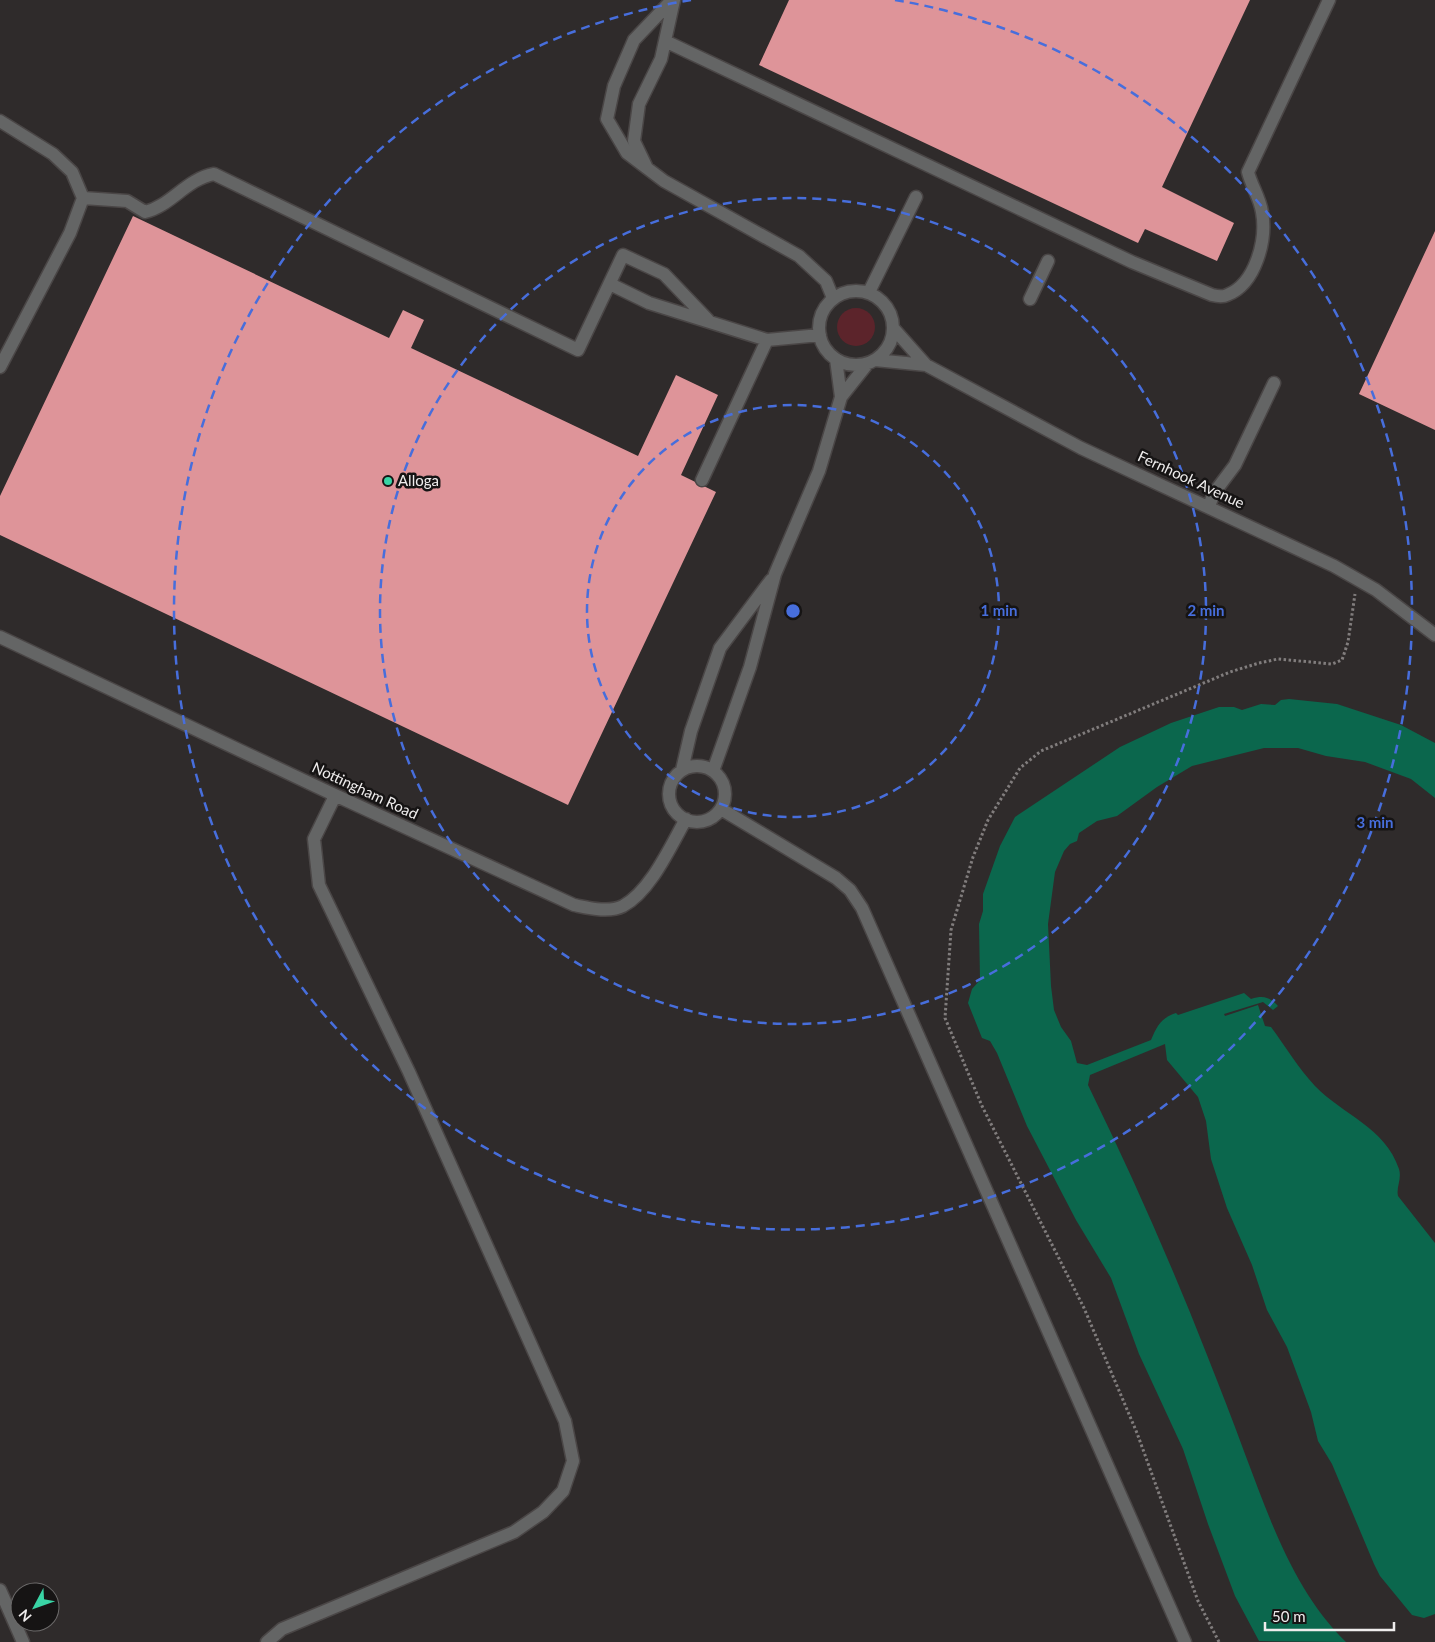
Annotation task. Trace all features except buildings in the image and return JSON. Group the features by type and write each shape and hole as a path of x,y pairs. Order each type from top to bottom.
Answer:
{"street":[{"path":"647,168 634,142 638,104 661,59 673,0"},
{"path":"673,0 634,40 614,86 607,119 627,153 664,181 799,256 826,281 833,298"},
{"path":"665,41 1132,262 1212,295 1226,296 1237,289 1254,269 1263,237 1262,210 1248,172 1329,0"},
{"path":"0,121 53,154 72,172 83,198 70,233 0,367"},
{"path":"83,198 127,201 145,212 155,210 200,176 214,174 578,350 623,255 664,274 708,320"},
{"path":"869,292 916,197"},
{"path":"1030,299 1048,261"},
{"path":"610,284 649,303 767,340 820,334"},
{"path":"841,397 872,362 885,352 891,342 894,329 888,307 880,298 869,292 847,291 833,298 820,318 820,334 828,352 836,359 846,364 872,362"},
{"name":"Fernhook Avenue","path":"894,329 926,365 1081,448 1209,506 1334,566 1376,590 1435,635"},
{"path":"702,480 767,340"},
{"path":"713,771 750,667 775,574 819,471 841,397 836,359"},
{"name":"Fernhook Avenue","path":"872,362 926,365"},
{"path":"1209,506 1214,493 1235,466 1274,383"},
{"path":"682,770 692,766 703,766 713,771 721,779 725,788 725,799 714,816 695,822 677,813 669,796 670,786 682,770 691,732 720,648 775,574"},
{"name":"Nottingham Road","path":"0,638 335,796 574,905 601,910 623,906 644,887 664,859 686,819"},
{"path":"267,1642 282,1629 514,1532 543,1512 563,1491 573,1461 565,1421 408,1072 319,885 314,839 335,796"},
{"path":"720,809 836,878 850,890 862,908 1185,1642"},
{"path":"0,1590 23,1642"}],"path":[{"path":"1219,1642 1198,1601 1137,1432 1084,1308 982,1106 945,1018 951,930 973,857 988,820 1020,768 1030,758 1041,751 1230,672 1278,659 1332,664 1342,660 1353,616 1356,579"}],"shaded area":[{"path":"856,308 870,313 875,327 870,341 856,346 842,341 837,327 842,313"},
{"path":"1289,699 1337,704 1401,725 1435,743 1435,798 1411,779 1365,762 1326,756 1298,748 1264,748 1192,766 1157,787 1117,816 1097,821 1079,833 1077,841 1070,844 1064,851 1055,872 1048,924 1051,986 1054,1010 1061,1027 1071,1041 1077,1063 1087,1065 1151,1040 1160,1023 1176,1013 1178,1015 1244,993 1251,999 1263,997 1272,1001 1278,1006 1273,1010 1263,1002 1224,1014 1225,1016 1258,1005 1265,1026 1271,1027 1315,1086 1384,1142 1393,1155 1399,1169 1398,1196 1435,1243 1435,1614 1424,1618 1412,1615 1380,1576 1332,1464 1318,1441 1311,1412 1287,1347 1267,1310 1252,1265 1227,1208 1211,1159 1206,1121 1198,1097 1167,1060 1165,1044 1090,1075 1088,1085 1165,1252 1285,1554 1312,1600 1346,1642 1259,1641 1235,1596 1183,1449 1139,1354 1111,1278 1076,1220 1027,1126 997,1053 990,1041 982,1038 968,1003 972,989 980,980 979,924 983,911 983,894 1000,846 1015,817 1120,747 1171,723 1219,707 1234,707 1242,710 1261,704 1275,705 1281,700"}],"place":[{"name":"Alloga","path":"388,481"}]}
